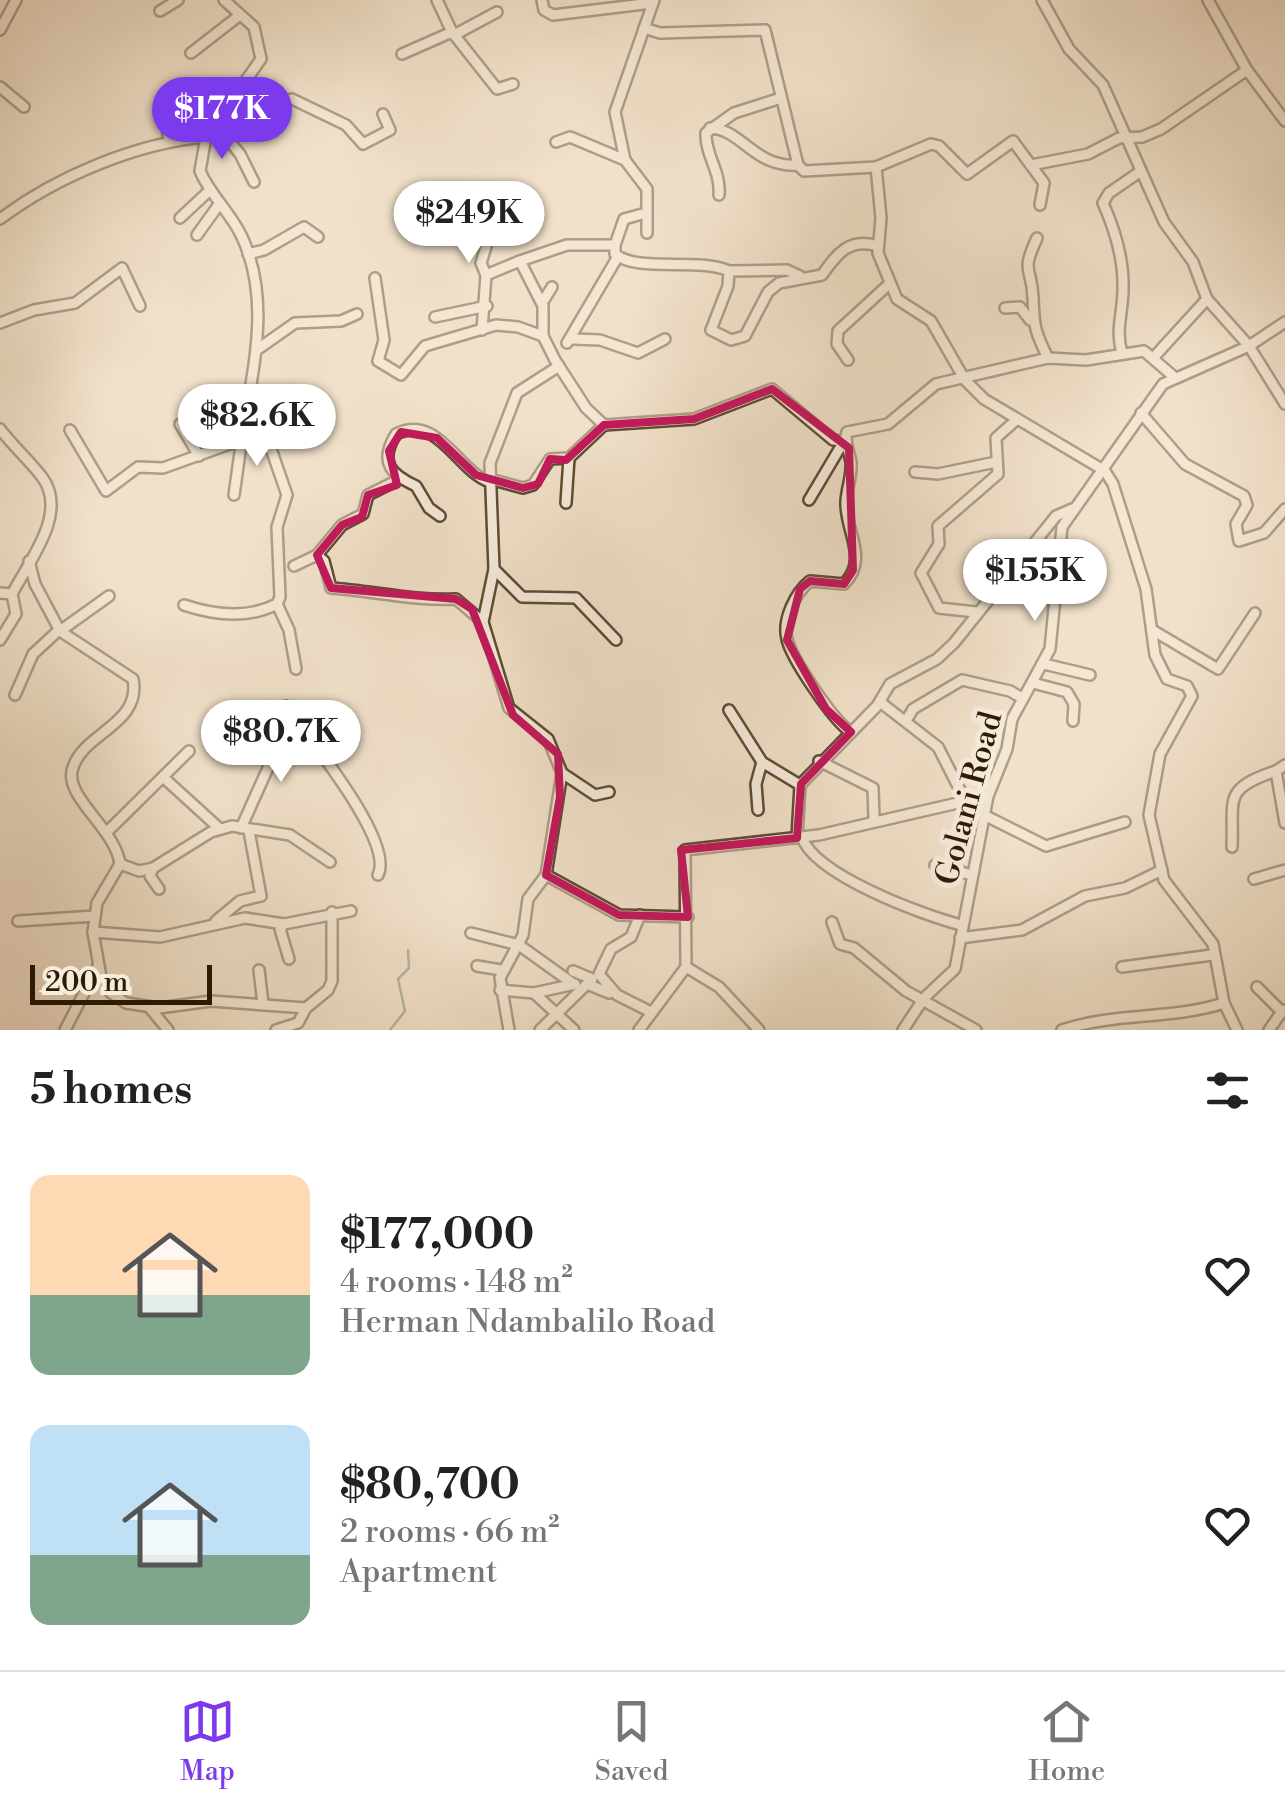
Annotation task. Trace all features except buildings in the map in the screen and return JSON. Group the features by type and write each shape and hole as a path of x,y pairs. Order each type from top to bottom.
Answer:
{"street":[{"path":"0,30 16,0"},
{"path":"160,12 178,0"},
{"path":"224,0 254,28 261,59 206,137 200,171 248,254 258,349 234,495"},
{"path":"438,0 453,34 498,88 513,84"},
{"path":"542,0 544,10 553,16 653,2 615,112 625,160 646,186 647,234"},
{"path":"1042,0 1069,49 1103,85 1164,222 1192,262 1208,300 1248,346 1285,401"},
{"path":"1208,0 1247,70 1285,121"},
{"path":"0,4 10,11"},
{"path":"402,54 497,12"},
{"path":"192,53 240,15"},
{"path":"644,28 660,33 763,29 798,164"},
{"path":"1032,165 1088,154 1172,124 1247,70"},
{"path":"0,87 24,107"},
{"path":"719,195 720,177 705,137 710,128 734,114 781,98"},
{"path":"226,110 248,111 292,99 346,125 363,144 390,130 383,114"},
{"path":"165,109 168,142"},
{"path":"216,125 240,154 254,182"},
{"path":"710,128 720,129 770,163 798,164 814,172 876,167 931,144 940,146 967,174 1010,141 1017,142 1044,183 1040,204"},
{"path":"0,219 41,190 142,147 206,137"},
{"path":"556,142 570,137 625,160"},
{"path":"876,167 878,246 888,285 896,299 938,330 965,380 1015,421 1105,471 1127,518 1154,631 1155,655 1164,675 1188,686 1192,696 1160,754 1150,794 1150,826 1166,883 1210,938 1224,1004 1237,1030"},
{"path":"1122,353 1118,324 1124,287 1116,230 1103,204 1109,193 1141,171"},
{"path":"180,218 210,190"},
{"path":"197,235 220,203"},
{"path":"646,213 624,219 615,245 617,258 585,308 570,341 600,340 638,353 665,339"},
{"path":"456,224 468,218 478,221 486,247 481,263 486,275 487,306 482,330"},
{"path":"248,254 264,250 304,227 318,237"},
{"path":"1031,322 1033,298 1025,264 1038,238"},
{"path":"729,271 728,286 711,330 731,340 745,336 768,292 778,283 822,275 837,254 857,242 878,246"},
{"path":"486,275 566,245 615,245"},
{"path":"617,258 729,271 787,270 802,278"},
{"path":"520,262 542,303 543,336 592,417 604,424 694,419 772,389 834,440 844,442"},
{"path":"0,323 34,310 75,303 122,268 140,306"},
{"path":"375,278 384,340 378,361 399,374 426,346 500,324 543,336"},
{"path":"848,360 837,344 838,332 888,285"},
{"path":"542,303 552,287"},
{"path":"1154,357 1208,300"},
{"path":"436,317 487,306"},
{"path":"1005,308 1020,307 1048,358"},
{"path":"258,349 296,323 341,321 357,314"},
{"name":"Golani Road","path":"904,1030 924,998 952,974 988,796 1022,698 1044,664 1054,626 1058,548 1072,509 1105,471 1141,412 1174,376 1248,346 1285,322"},
{"path":"809,500 848,432 888,424 936,384 1048,358 1086,360 1144,350 1174,376"},
{"path":"482,622 494,568 490,481 494,450 517,393 559,366"},
{"path":"1141,412 1186,464 1247,501 1236,524 1240,541 1264,533 1285,509"},
{"path":"976,612 940,608 921,573 939,544 938,526 995,478 996,438 1015,421"},
{"path":"180,424 199,456"},
{"path":"440,516 429,508 416,486 398,480 389,466 392,439 406,430 444,441 476,474 490,481 523,488 533,485 550,459 569,458 604,424"},
{"path":"0,429 49,489 51,519 12,594 16,614 0,640"},
{"path":"70,430 104,491 138,467 162,468 241,439 269,443 285,486 277,528 282,578 278,604 289,630 296,669"},
{"path":"844,442 852,474 846,500 854,534 853,570 844,584 810,581 800,588 788,621 786,640 826,710 850,732"},
{"path":"566,503 569,458"},
{"path":"915,472 938,474 996,462"},
{"path":"294,566 317,555 342,525 363,514 368,495 398,480"},
{"name":"Golani Road","path":"800,785 880,702 895,680 938,659 1056,516 1072,509"},
{"path":"317,555 324,561 331,588 375,590 424,600 456,598 482,622 509,708 548,738 562,773 546,875 528,899 519,945 502,970 500,990 509,1030"},
{"path":"29,561 60,630 134,679 134,696 126,712 78,758 71,773 74,790 108,830 120,864"},
{"path":"494,568 522,597 576,598 616,640"},
{"path":"0,594 12,594"},
{"path":"16,695 33,654 109,596"},
{"path":"184,605 213,614 263,611 278,604"},
{"path":"1154,631 1218,669 1255,613"},
{"path":"1044,664 1090,675"},
{"path":"906,720 913,709 962,680 1010,691 1022,698"},
{"path":"1033,684 1068,692 1074,704 1073,721"},
{"path":"880,702 938,747 965,800"},
{"path":"286,706 359,804 382,860 378,874"},
{"path":"729,710 762,762 800,785 799,837 814,858 880,898 961,925"},
{"path":"216,921 240,901 261,896 245,829 268,768 301,728"},
{"path":"108,830 190,751"},
{"path":"758,810 756,784 762,762"},
{"path":"819,762 856,776 873,788 874,819"},
{"path":"1232,848 1233,796 1242,784 1280,768 1285,823"},
{"path":"562,773 595,795 609,792"},
{"path":"164,778 220,829"},
{"path":"639,1030 686,967 685,850 723,842 799,837 988,796"},
{"path":"984,815 1046,846 1125,822"},
{"path":"120,864 139,871 153,868 220,829 290,835 330,862"},
{"path":"120,864 104,885 94,916 98,965 111,994 126,1002 149,1006 184,1008 210,1001 306,1008"},
{"path":"935,865 972,875"},
{"path":"153,868 150,876 159,889"},
{"path":"960,938 1022,930 1085,896 1125,888 1162,870"},
{"path":"1254,879 1285,870"},
{"path":"546,875 606,910 688,917"},
{"path":"93,932 160,936 216,921 249,918 284,924 351,911"},
{"path":"276,1030 298,1023 306,1008 328,990 332,980 332,912"},
{"path":"613,992 598,974 600,968 611,949 631,937 640,915"},
{"path":"18,921 94,916"},
{"path":"832,922 840,944 854,948 906,991 976,1030"},
{"path":"284,924 280,930 289,960"},
{"path":"471,933 519,945 582,983 613,992 651,1012"},
{"path":"1122,966 1212,955"},
{"path":"65,1030 98,965"},
{"path":"477,966 502,970"},
{"path":"686,967 718,987 758,1030"},
{"path":"259,970 263,1004"},
{"path":"573,971 582,983"},
{"path":"500,990 534,993 582,983"},
{"path":"540,1030 582,983"},
{"path":"1257,987 1284,1010 1268,1030"},
{"path":"534,993 574,1030"},
{"path":"1062,1030 1133,1015 1184,1014 1224,1004"},
{"path":"149,1006 168,1030"}],"highlighted area":[{"path":"772,389 849,448 853,570 844,584 810,581 800,589 787,640 826,709 851,732 801,784 797,838 681,850 688,917 619,915 546,875 560,797 558,754 513,715 472,609 456,599 331,588 317,555 342,525 362,517 368,495 397,485 389,451 401,432 437,438 476,475 523,488 538,484 550,459 566,460 604,425 694,419"}],"waterway":[{"path":"390,1030 405,1011 398,979 409,968 408,950"}]}
